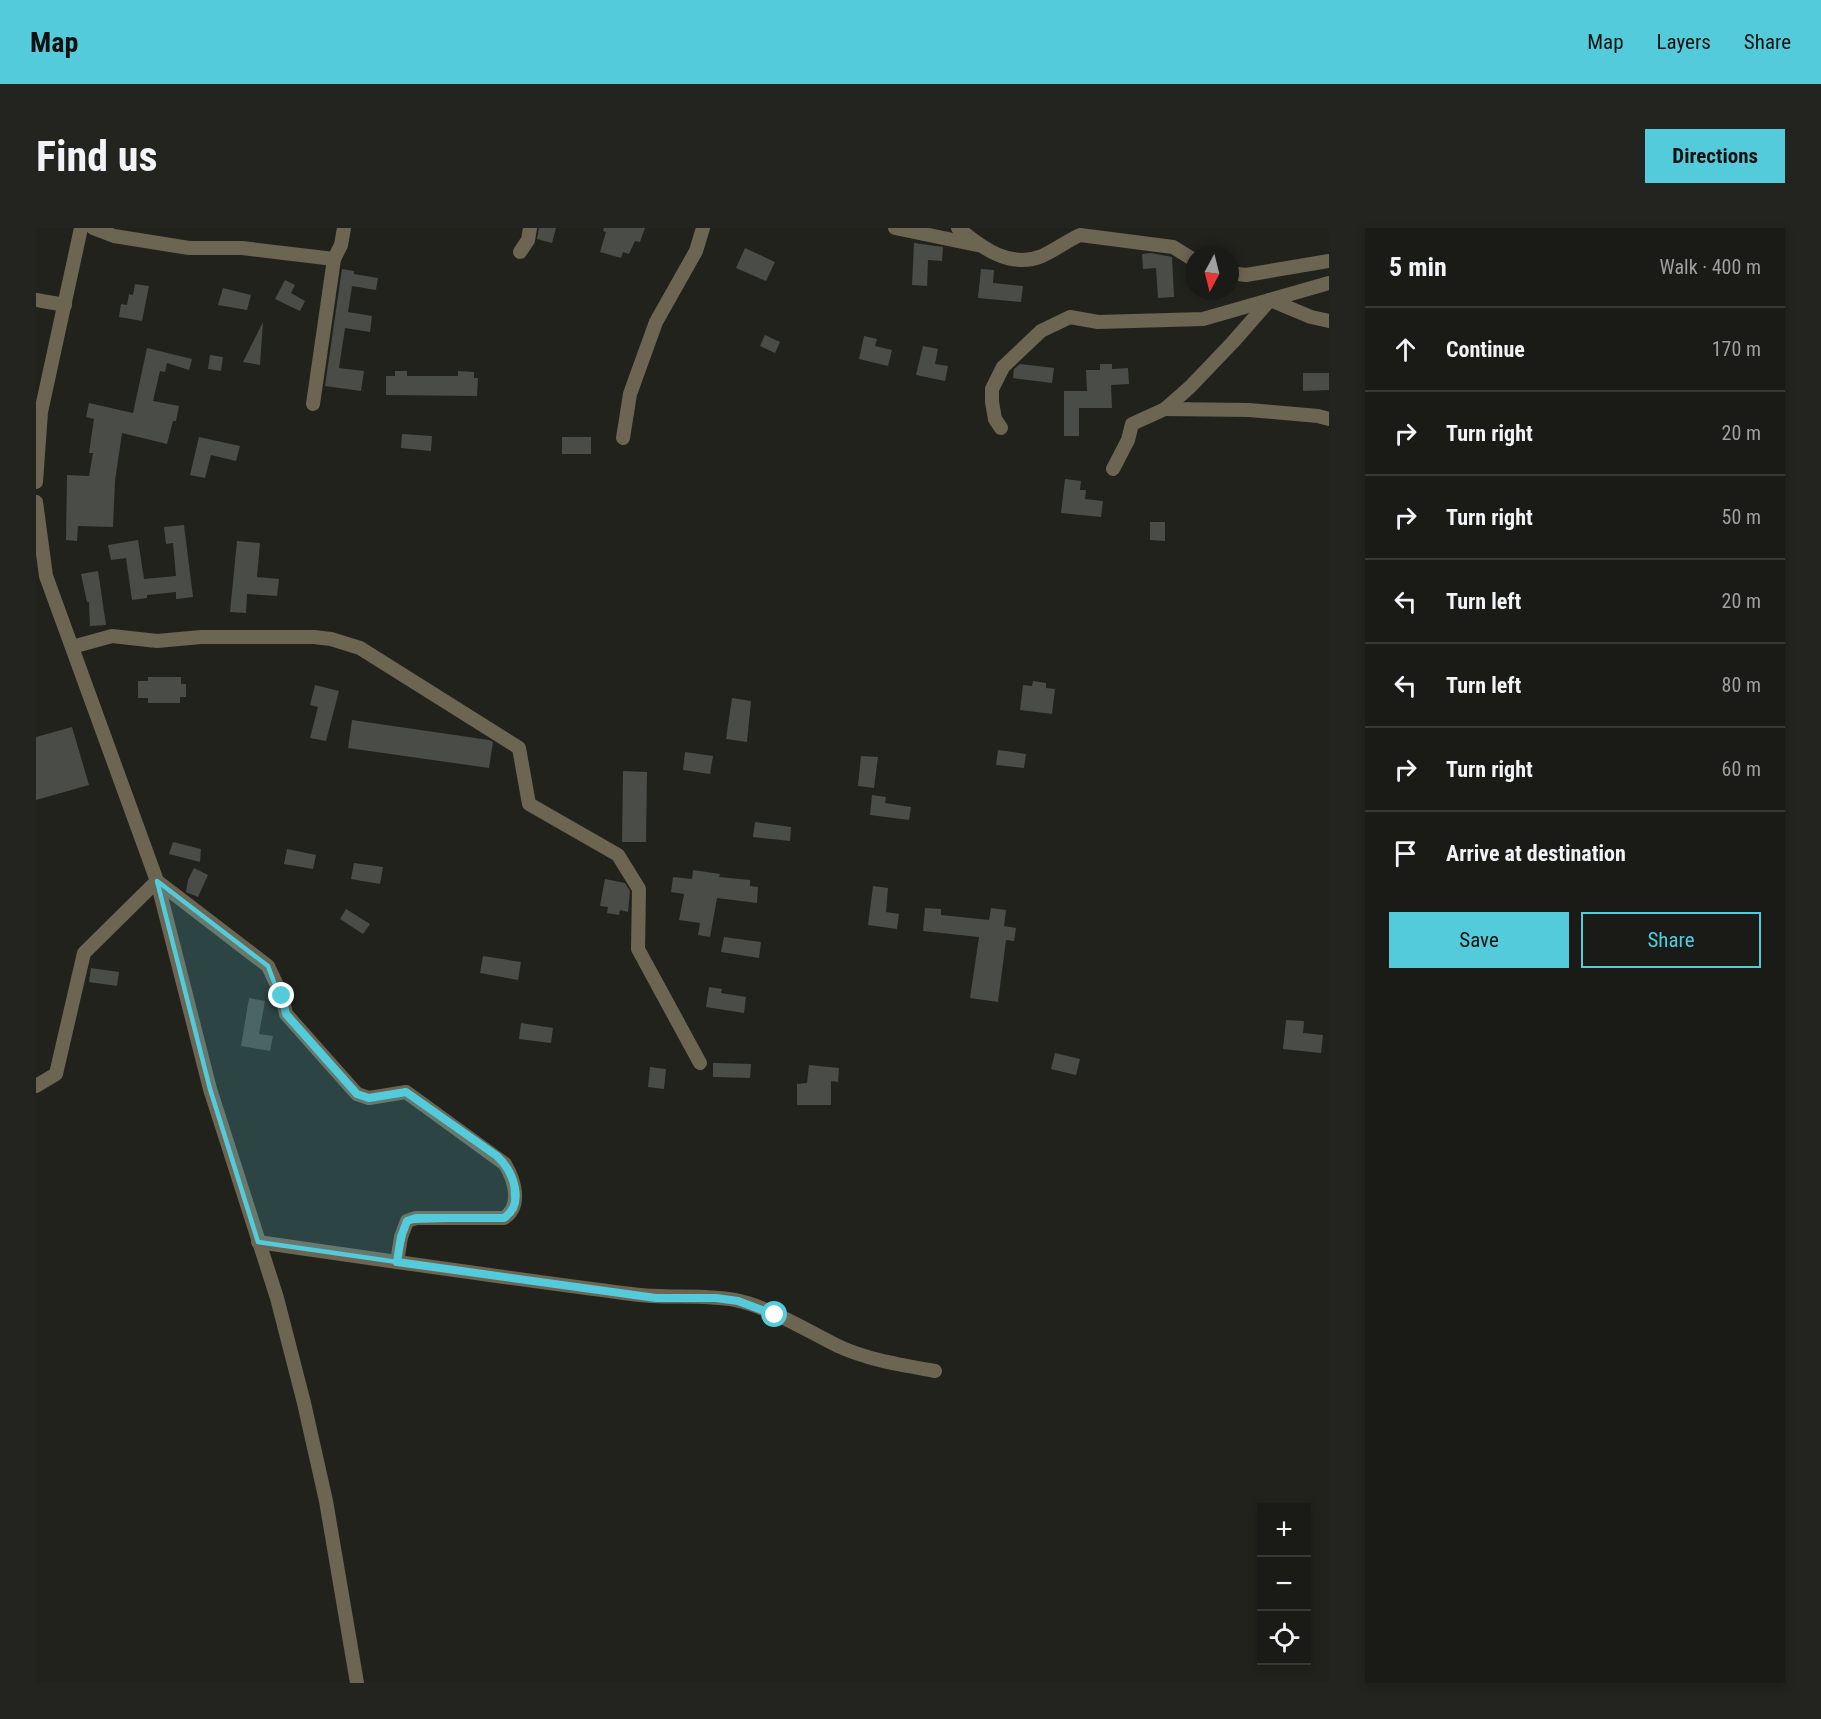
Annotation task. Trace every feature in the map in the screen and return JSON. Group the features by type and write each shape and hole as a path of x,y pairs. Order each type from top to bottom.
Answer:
{"street":[{"path":"36,482 40,412 81,228"},
{"path":"93,228 114,236 189,248 242,248 334,259"},
{"path":"314,404 334,259 341,245 344,228"},
{"path":"520,252 528,240 530,228"},
{"path":"623,438 630,394 656,322 696,251 703,228"},
{"path":"895,228 979,246 1006,258 1023,261 1044,255 1065,241 1080,235 1107,233 1173,247 1185,254"},
{"path":"958,228 979,246"},
{"path":"1239,275 1246,276 1329,261"},
{"path":"1001,428 995,419 992,389 1003,367 1041,331 1070,317 1098,322 1203,319 1329,284"},
{"path":"36,300 65,306"},
{"path":"1270,300 1311,317 1329,321"},
{"path":"1113,469 1128,440 1132,424 1165,410 1233,342 1270,300"},
{"path":"1165,410 1249,410 1329,419"},
{"path":"36,502 41,579 72,647 158,881 210,1089 277,1298 326,1501 357,1683"},
{"path":"72,647 112,636 157,641 201,637 331,639 360,648 519,748 529,804 618,855 639,889 638,949 700,1063"},
{"path":"36,1086 56,1074 84,953 158,881"},
{"path":"158,881 268,966 282,996 286,1014 357,1094 369,1098 406,1092 505,1164 512,1176 515,1195 514,1207 510,1214 504,1218 416,1218 407,1221 401,1237 397,1262"},
{"path":"258,1242 656,1298 716,1298 738,1301 797,1325 841,1347 886,1362 934,1371"}],"highlighted area":[{"path":"157,881 268,966 286,1014 357,1094 369,1098 406,1092 497,1156 512,1176 514,1207 504,1218 407,1221 397,1262 258,1242 210,1089"}],"building":[{"path":"539,228 556,228 552,243 537,239"},
{"path":"604,228 645,228 640,242 635,241 629,254 623,252 621,258 600,252 606,232 603,231"},
{"path":"914,243 943,247 942,261 928,260 927,286 912,285"},
{"path":"745,248 775,262 766,281 736,268"},
{"path":"1151,253 1172,257 1174,297 1158,298 1156,268 1143,269 1142,254"},
{"path":"342,269 354,271 354,274 378,278 376,290 352,286 348,312 372,316 370,332 345,328 339,368 364,371 361,391 325,386"},
{"path":"981,269 994,270 993,283 1023,286 1021,302 978,298"},
{"path":"285,280 295,285 291,293 305,301 300,311 275,299"},
{"path":"135,284 149,286 142,321 119,317 121,304 127,305 129,294 133,295"},
{"path":"223,288 251,295 247,310 218,305"},
{"path":"263,322 260,365 243,362"},
{"path":"765,335 780,342 775,353 760,346"},
{"path":"864,336 877,339 875,346 892,350 888,366 859,359"},
{"path":"923,346 938,349 935,364 948,366 945,381 916,375"},
{"path":"147,348 192,359 189,370 167,363 165,372 160,371 153,401 179,406 167,444 122,433 115,481 113,527 78,526 77,541 66,540 67,475 89,476 93,453 89,453 94,419 86,417 89,403 133,413"},
{"path":"210,355 223,357 221,371 208,369"},
{"path":"1020,364 1054,368 1052,383 1013,378 1014,369"},
{"path":"1100,364 1112,364 1112,369 1128,368 1129,384 1111,385 1112,408 1079,408 1079,436 1064,436 1064,391 1087,391 1086,370 1100,370"},
{"path":"395,371 407,371 407,376 458,376 458,371 474,372 474,378 478,378 477,396 386,395 386,376 395,376"},
{"path":"1303,373 1329,373 1329,390 1303,391"},
{"path":"402,434 432,436 431,451 401,448"},
{"path":"199,437 240,446 236,461 211,455 205,478 190,475"},
{"path":"562,437 591,437 591,454 562,454"},
{"path":"1065,479 1081,481 1080,490 1086,490 1085,499 1103,501 1101,517 1061,513"},
{"path":"1150,522 1165,522 1165,541 1150,540"},
{"path":"184,525 193,597 176,599 176,592 147,595 147,598 132,600 126,558 111,560 108,545 138,540 144,579 176,576 173,543 166,544 164,527"},
{"path":"237,541 260,543 257,577 279,579 277,596 247,594 246,613 230,612"},
{"path":"98,571 106,625 90,626 89,602 87,602 81,574"},
{"path":"148,677 181,677 181,684 186,684 186,697 180,697 180,703 148,703 148,698 138,698 138,681 148,681"},
{"path":"1033,681 1046,683 1046,688 1055,689 1052,714 1020,710 1023,685 1032,686"},
{"path":"315,685 339,691 326,741 310,738 318,707 310,705"},
{"path":"732,698 751,701 747,742 726,739"},
{"path":"352,720 489,740 493,742 489,768 348,748"},
{"path":"72,727 89,785 36,800 36,737"},
{"path":"998,750 1026,754 1024,768 996,765"},
{"path":"685,752 713,756 710,774 683,770"},
{"path":"861,756 878,757 874,788 858,786"},
{"path":"623,771 647,772 646,842 622,842"},
{"path":"872,795 886,797 885,803 911,807 909,820 870,815"},
{"path":"755,822 791,827 790,841 753,837"},
{"path":"173,842 201,849 200,862 169,854"},
{"path":"287,849 316,855 313,869 284,864"},
{"path":"354,863 383,867 380,884 351,879"},
{"path":"194,868 208,875 198,897 186,892 188,880"},
{"path":"693,870 720,874 719,877 750,880 750,886 758,887 757,903 717,898 710,937 698,935 700,923 679,920 684,894 671,892 673,877 692,879"},
{"path":"605,879 625,883 630,891 628,912 620,910 619,915 607,913 608,907 600,906"},
{"path":"873,886 888,888 886,912 899,914 897,929 868,925"},
{"path":"925,908 941,909 941,915 989,920 991,908 1006,910 1004,926 1016,928 1014,941 1006,940 998,1002 970,998 979,937 923,931"},
{"path":"346,909 370,924 363,934 340,919"},
{"path":"724,937 761,942 759,958 721,952"},
{"path":"483,956 521,962 518,980 480,973"},
{"path":"91,968 119,972 117,986 89,982"},
{"path":"709,987 722,989 721,993 746,997 744,1013 706,1007"},
{"path":"249,998 265,1001 259,1034 273,1036 270,1051 241,1046"},
{"path":"1286,1020 1304,1021 1303,1033 1323,1035 1321,1053 1283,1049"},
{"path":"521,1023 553,1028 551,1043 519,1039"},
{"path":"1055,1053 1080,1059 1076,1075 1051,1069"},
{"path":"713,1063 751,1064 750,1078 713,1077"},
{"path":"809,1065 839,1068 838,1082 831,1081 831,1105 797,1105 797,1084 807,1083"},
{"path":"650,1067 666,1069 664,1089 648,1087"}],"route":[{"path":"282,996 286,1014 357,1094 363,1098 369,1098 406,1092 497,1156 512,1176 515,1195 514,1207 510,1214 504,1218 416,1218 407,1221 401,1237 397,1262 656,1298 716,1298 738,1301 775,1315"}]}
